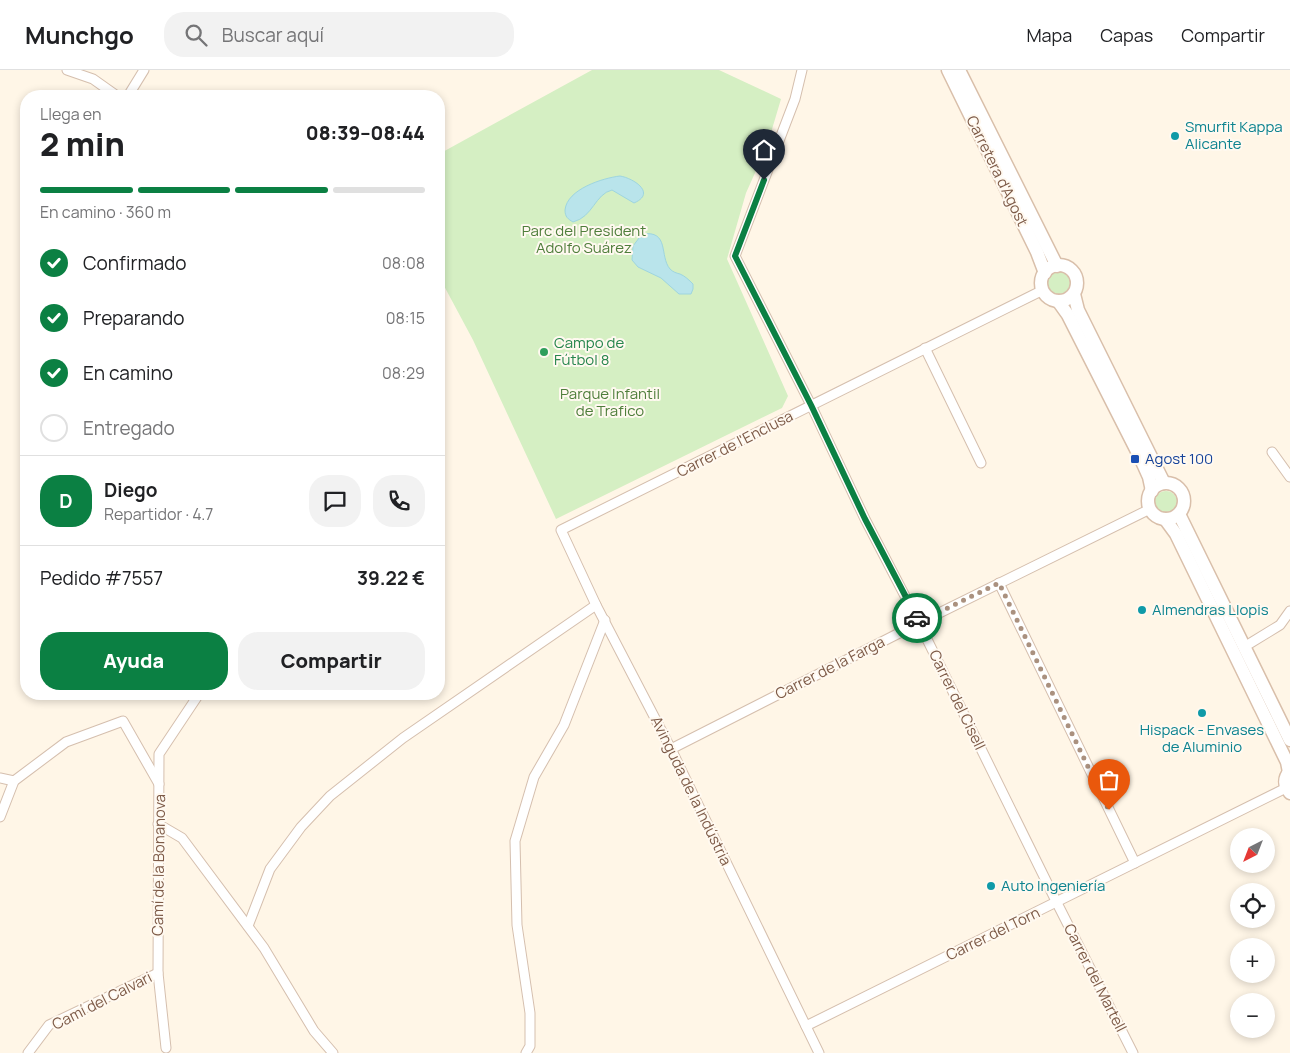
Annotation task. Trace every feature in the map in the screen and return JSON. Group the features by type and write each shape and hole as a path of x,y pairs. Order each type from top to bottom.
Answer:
{"main road":[{"name":"Carretera d'Agost","path":"948,70 1038,252 1045,273"},
{"name":"Carretera d'Agost","path":"960,70 1057,266"},
{"path":"1057,266 1069,268 1076,277 1077,289 1074,294 1064,301 1052,300 1043,290 1042,284 1045,273 1052,267 1057,266"},
{"path":"1074,294 1078,310 1164,483"},
{"path":"1058,301 1068,315 1140,457 1149,476 1152,491"},
{"path":"1164,483 1175,486 1183,494 1184,504 1179,514 1170,519 1156,516 1148,503 1155,487 1164,483"},
{"path":"1179,514 1290,740"},
{"path":"1165,519 1176,534 1288,762 1290,771 1285,780 1288,791"}],"street":[{"path":"67,70 92,79 108,90"},
{"path":"132,90 144,70"},
{"name":"Carrer del Cisell","path":"802,70 795,99 735,256 811,405 865,519 919,622 1057,903"},
{"name":"Carrer de l'Enclusa","path":"562,530 1043,290"},
{"path":"925,348 981,463"},
{"path":"1272,452 1290,477"},
{"name":"Carrer de la Farga","path":"671,749 919,622 1150,509"},
{"name":"Avinguda de la Indústria","path":"562,530 596,605 671,749 819,1053"},
{"path":"999,583 1134,862"},
{"path":"248,926 270,869 301,827 330,796 403,738 596,605"},
{"path":"1244,647 1280,625 1290,611"},
{"path":"526,1053 530,1046 530,1013 517,925 515,841 534,776 564,725 605,620"},
{"name":"Camí de la Bonanova","path":"166,1048 158,973 159,754 195,700"},
{"path":"0,817 14,781 66,742 123,721 160,784"},
{"path":"0,778 14,781"},
{"name":"Carrer del Torn","path":"806,1026 1057,903 1134,862 1288,791"},
{"path":"158,824 182,838 264,948 314,1031 333,1053"},
{"name":"Carrer del Martell","path":"1057,903 1133,1053"},
{"name":"Camí del Calvari","path":"28,1053 49,1025 158,973"}],"green space":[{"name":"Parc del President Adolfo Suárez","path":"592,70 719,70 781,99 767,146 746,193 727,259 788,396 782,408 556,519 473,340 445,288 445,151"},
{"path":"1055,272 1063,272 1070,279 1070,287 1063,294 1055,294 1048,287 1048,279"},
{"path":"1162,491 1170,491 1177,498 1177,506 1170,513 1162,513 1155,506 1155,498"}],"water":[{"path":"620,176 640,186 643,191 641,199 634,203 612,190 606,192 590,211 580,219 573,222 567,218 565,210 572,196 596,182"},
{"path":"642,234 657,236 670,269 684,276 693,284 691,294 679,294 661,278 638,267 632,260 633,246"}],"way so far":[{"path":"917,618 919,622 999,583 1109,810"}],"place":[{"name":"Smurfit Kappa Alicante","path":"1175,136"},
{"name":"Campo de Fútbol 8","path":"544,352"},
{"name":"Agost 100","path":"1135,459"},
{"name":"Almendras Llopis","path":"1142,610"},
{"name":"Hispack - Envases de Aluminio","path":"1202,713"},
{"name":"Auto Ingeniería","path":"991,886"}],"route":[{"path":"764,180 735,256 811,405 865,519 917,618"}],"park label":[{"name":"Parque Infantil de Trafico","path":"610,402"}]}
